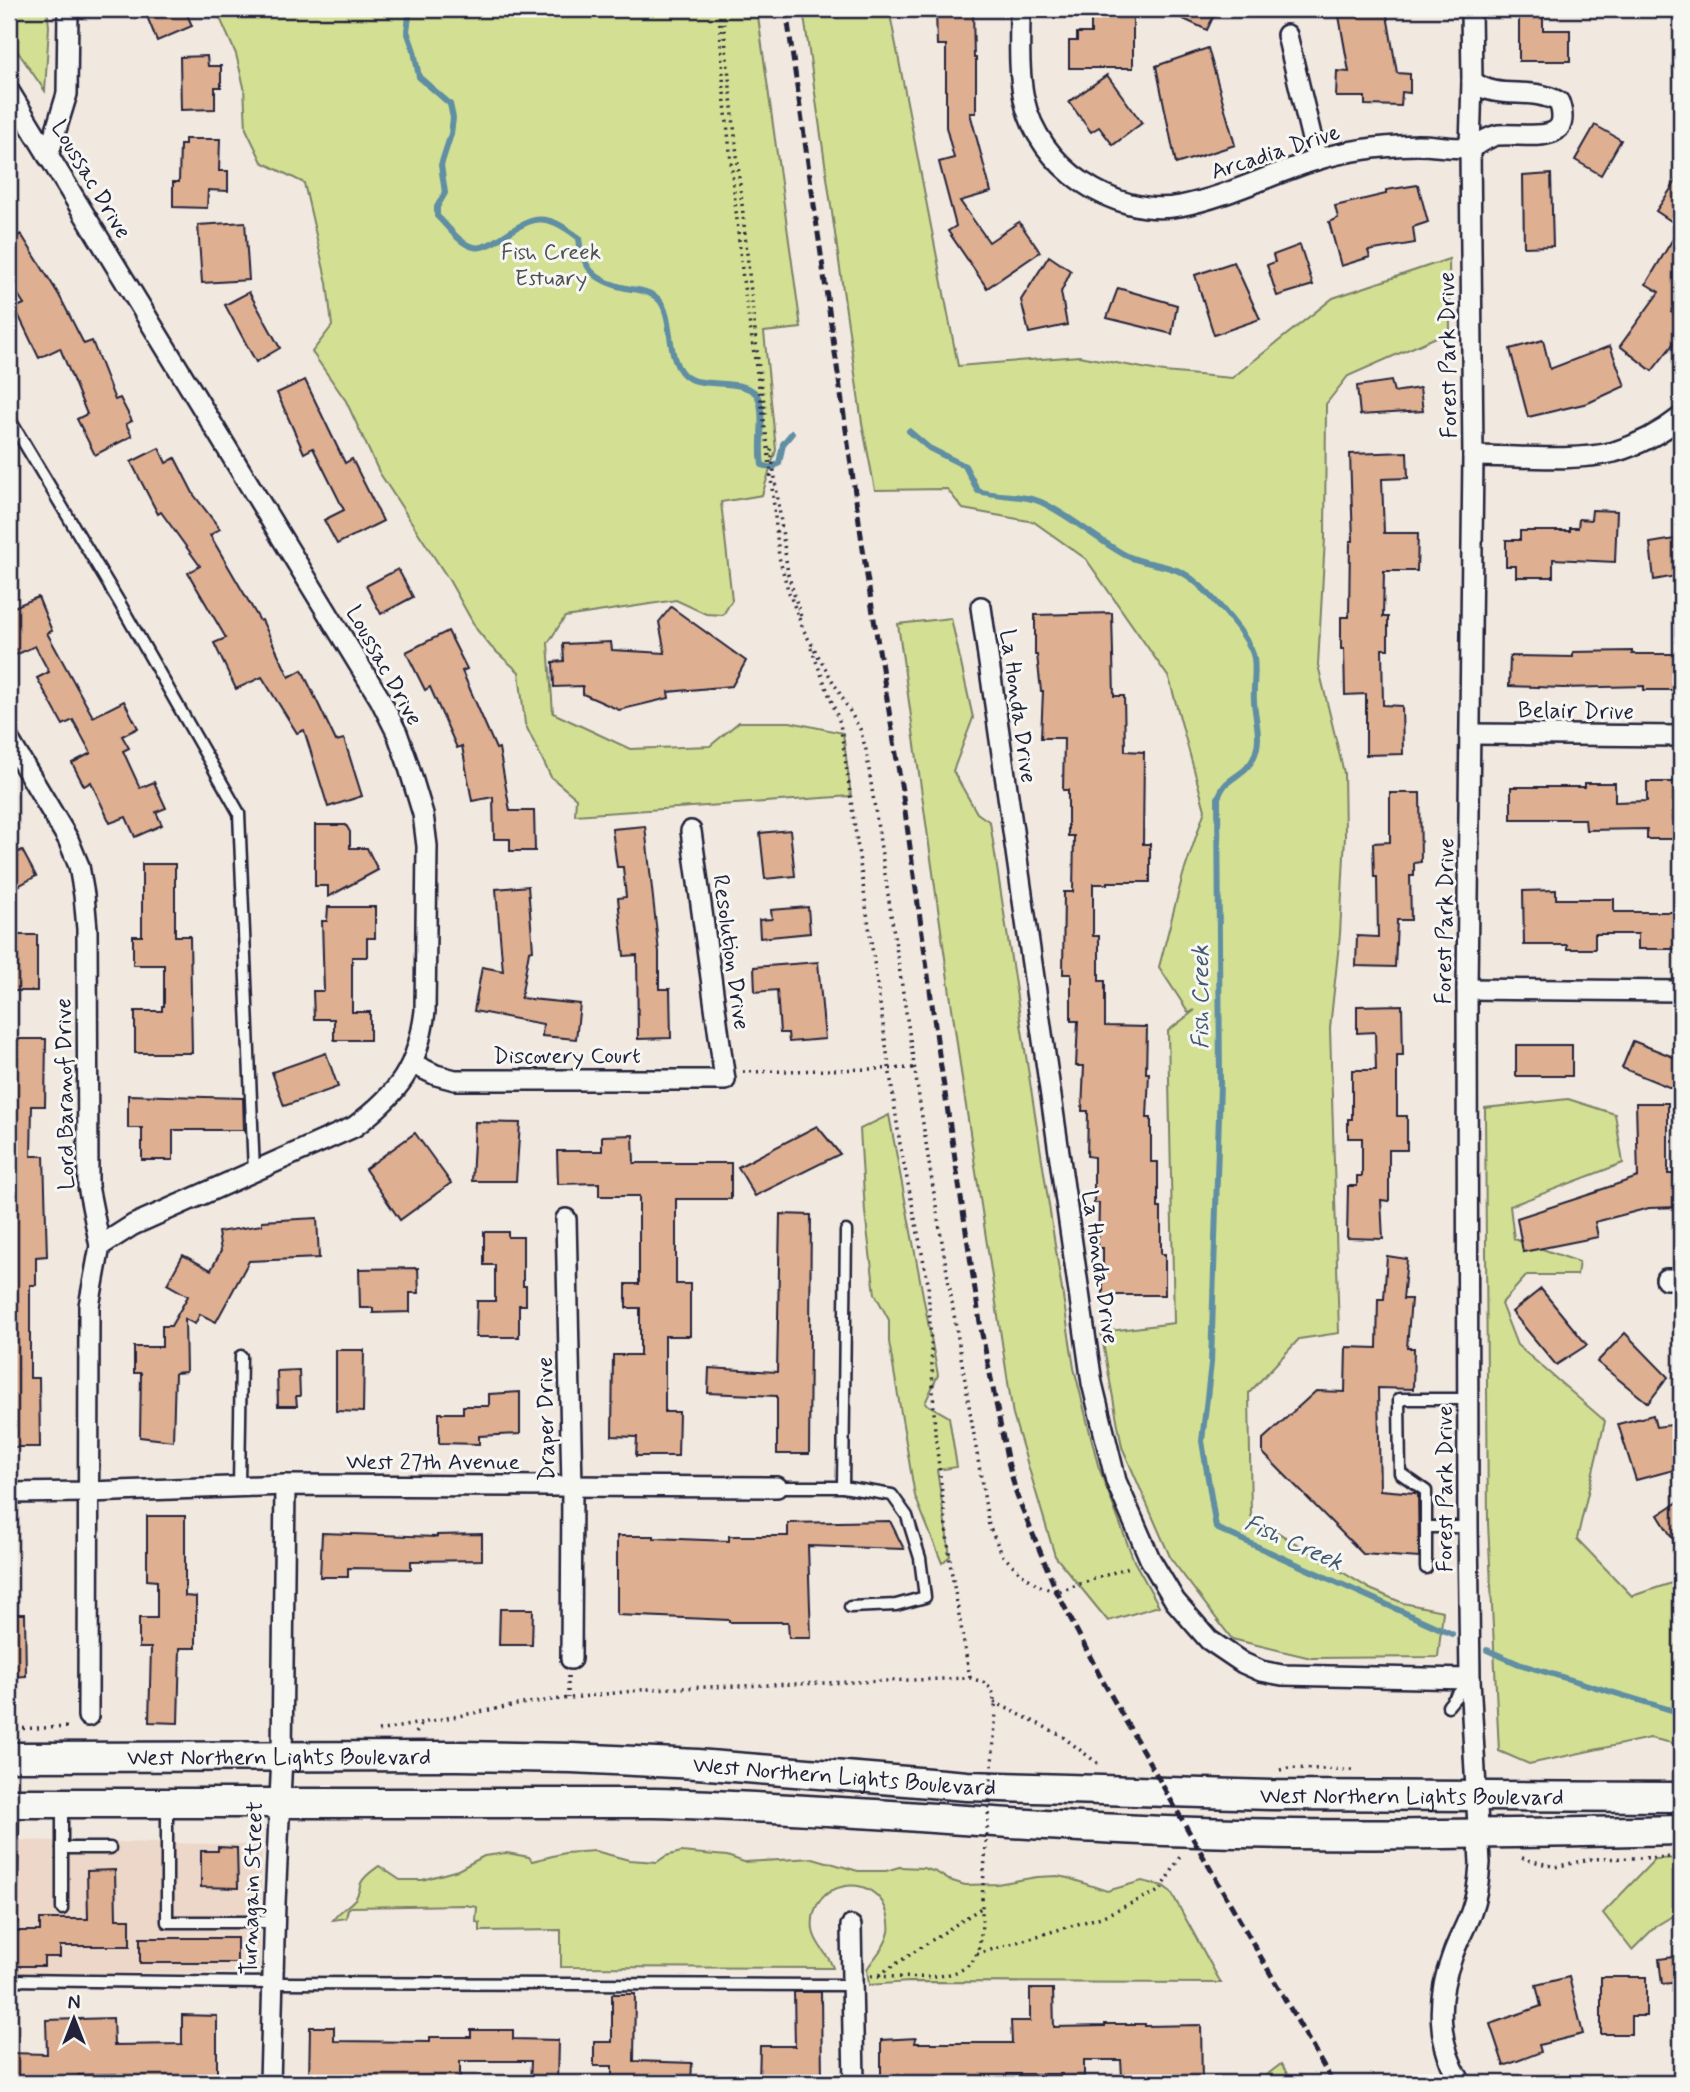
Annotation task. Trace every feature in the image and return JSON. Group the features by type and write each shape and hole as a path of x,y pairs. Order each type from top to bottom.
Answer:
{"main road":[{"name":"West Northern Lights Boulevard","path":"9,1757 572,1758 710,1765 967,1786 1270,1795 1681,1797"},
{"name":"West Northern Lights Boulevard","path":"11,1802 750,1805 1121,1829 1303,1835 1479,1835 1681,1830"}],"street":[{"path":"48,156 66,94 68,9"},
{"name":"Arcadia Drive","path":"1020,9 1024,101 1032,124 1044,144 1074,176 1089,187 1123,202 1140,206 1159,208 1197,202 1340,153 1417,145 1470,148 1485,138 1499,135 1546,135 1556,130 1562,122 1563,112 1559,102 1550,97 1529,93 1493,92 1472,81"},
{"name":"Forest Park Drive","path":"1471,9 1473,456 1467,989 1468,1527 1470,1679 1479,1835"},
{"path":"1287,35 1317,160"},
{"name":"Loussac Drive","path":"9,90 373,687 397,733 417,789 427,846 425,1011 422,1035 413,1064 395,1091 354,1127 133,1225 100,1246"},
{"path":"1473,456 1576,456 1614,452 1650,437 1681,417"},
{"name":"La Honda Drive","path":"981,607 1092,1383 1116,1482 1150,1559 1175,1601 1209,1640 1243,1663 1261,1671 1282,1675 1470,1679"},
{"name":"Belair Drive","path":"1471,734 1681,736"},
{"name":"Lord Baranof Drive","path":"9,740 68,839 79,866 87,929 88,1185 100,1246 89,1306 85,1723"},
{"name":"Resolution Drive","path":"691,831 724,1076"},
{"path":"1467,989 1681,991"},
{"name":"Discovery Court","path":"413,1064 436,1076 456,1080 724,1076"},
{"name":"Draper Drive","path":"566,1219 572,1486 571,1659"},
{"name":"West 27th Avenue","path":"9,1493 285,1485 777,1487"},
{"name":"Turnagain Street","path":"270,2083 282,1757 285,1485"},
{"path":"1461,2083 1447,2053 1441,2029 1441,2003 1452,1955 1472,1910 1478,1887 1479,1835"},
{"path":"851,1926 854,2083"}],"lane":[{"path":"9,418 119,602 239,813 254,1172"},
{"path":"843,1487 846,1231"},
{"path":"239,1486 241,1356"},
{"path":"1426,1568 1426,1492 1400,1474 1399,1399 1468,1399"},
{"path":"777,1487 843,1487 892,1494 907,1516 920,1558 925,1597 896,1605 850,1607"},
{"path":"1426,1527 1468,1527"},
{"path":"1448,1706 1470,1679"},
{"path":"11,1802 11,1921"},
{"path":"62,1802 62,1909"},
{"path":"167,1803 167,1922 274,1922"},
{"path":"62,1848 110,1848"},
{"path":"9,1980 272,1983 852,1981"}],"path":[{"path":"721,9 757,347 788,573 807,638 860,729 866,750 989,1526 1003,1556 1037,1585 1057,1592 1150,1559"},
{"path":"721,9 724,93 741,266 768,447 779,557 788,590 840,723 900,1144 928,1283 934,1433 951,1569 970,1678"},
{"path":"724,1076 915,1068"},
{"path":"368,1733 516,1704 650,1689 970,1678 983,1682 992,1689 996,1711 977,1954 970,1964 958,1972 944,1976 878,1976 852,1981"},
{"path":"994,1702 1059,1734 1111,1774"},
{"path":"9,1729 70,1727 85,1723"},
{"path":"977,1954 1101,1917 1161,1890 1183,1852"},
{"path":"1514,1854 1555,1867 1590,1859 1681,1857"},
{"path":"878,1976 982,1907"}],"shaded area":[{"path":"9,1840 262,1845 259,1973 9,1973"}],"green space":[{"path":"9,9 47,9 49,26 45,91 9,39"},
{"name":"Fish Creek Estuary","path":"216,9 757,9 801,328 764,332 776,450 762,495 721,502 732,600 723,615 706,614 676,600 565,617 548,643 553,713 630,749 710,746 739,722 790,722 843,733 851,796 575,815 576,798 551,777 525,724 519,672 491,647 477,630 449,580 379,472 346,401 312,352 332,326 327,283 304,183 262,162 246,129 244,87 236,54"},
{"path":"803,9 889,9 958,366 1079,356 1164,372 1232,378 1333,298 1449,259 1450,331 1348,376 1326,404 1325,538 1318,665 1344,773 1345,836 1340,934 1330,1028 1339,1333 1299,1339 1249,1393 1251,1516 1370,1589 1403,1603 1443,1611 1438,1657 1311,1658 1232,1639 1171,1559 1122,1447 1101,1332 1174,1323 1168,1031 1195,1010 1189,1013 1159,967 1183,875 1205,810 1169,678 1086,559 1034,522 963,509 947,489 875,490 862,423"},
{"path":"951,618 973,718 953,771 977,813 990,822 1074,1368 1098,1465 1134,1561 1159,1606 1108,1621 1055,1556 1013,1415 964,1093 898,624"},
{"path":"1568,1099 1615,1114 1623,1163 1510,1206 1514,1239 1579,1262 1577,1275 1527,1275 1501,1304 1517,1345 1605,1421 1577,1539 1632,1596 1681,1580 1681,1745 1650,1738 1529,1764 1499,1751 1488,1523 1485,1108"},
{"path":"889,1115 938,1375 925,1403 949,1417 957,1467 937,1470 950,1556 942,1563 915,1496 889,1342 889,1320 875,1294 865,1212 860,1129"},
{"path":"595,1851 629,1860 657,1862 681,1852 727,1856 744,1862 813,1858 858,1871 886,1871 899,1867 923,1868 965,1885 997,1884 1057,1876 1107,1891 1142,1881 1163,1886 1171,1892 1221,1983 909,1982 869,1985 867,1969 885,1942 889,1922 881,1901 871,1891 858,1886 844,1886 831,1891 821,1900 814,1913 814,1935 833,1968 561,1967 561,1930 480,1931 480,1923 476,1922 477,1907 465,1905 351,1907 346,1918 333,1920 355,1899 361,1883 379,1866 400,1880 422,1880 458,1870 484,1856 507,1853 529,1857 532,1861 565,1853"},
{"path":"1681,1858 1681,1911 1656,1926 1632,1950 1603,1913 1655,1859"},
{"path":"1281,2064 1293,2083 1261,2083 1260,2080"}],"building":[{"path":"144,9 185,9 192,26 157,41"},
{"path":"936,9 973,9 976,113 970,113 991,192 960,201 989,242 1019,222 1040,252 987,288 948,231 956,226 939,162 954,158 946,127 946,45 937,45"},
{"path":"1091,9 1133,9 1133,68 1069,68 1069,41 1077,41 1077,33 1091,33"},
{"path":"1162,9 1217,9 1207,30"},
{"path":"1386,9 1397,73 1410,74 1410,93 1402,92 1401,106 1365,105 1365,97 1336,97 1337,71 1349,72 1339,16"},
{"path":"1519,9 1543,9 1543,30 1570,30 1570,61 1519,61"},
{"path":"1208,48 1235,145 1176,164 1156,66"},
{"path":"207,56 208,66 221,66 221,87 215,87 215,109 181,110 180,57"},
{"path":"1107,75 1142,123 1113,145 1099,127 1091,132 1069,102"},
{"path":"1595,125 1621,140 1601,175 1575,160"},
{"path":"185,139 220,139 219,171 228,171 228,191 208,190 207,208 173,207 173,182 179,182 180,145 185,145"},
{"path":"1551,174 1553,246 1524,247 1523,176"},
{"path":"1681,174 1681,296 1671,312 1681,319 1681,334 1652,371 1620,346 1659,292 1646,284 1680,227 1656,211"},
{"path":"1418,185 1428,222 1413,227 1415,243 1368,251 1370,257 1341,266 1329,222 1338,218 1335,206 1386,194 1386,190"},
{"path":"245,222 249,280 202,283 198,225"},
{"path":"21,234 59,295 84,344 92,341 115,400 120,398 132,421 126,424 132,436 95,455 77,419 87,414 60,348 39,358 15,308 24,304 9,280 9,242"},
{"path":"1300,245 1313,285 1277,296 1267,265 1275,262 1273,255"},
{"path":"1049,256 1071,271 1061,292 1067,325 1029,333 1021,300"},
{"path":"1234,262 1260,319 1214,335 1195,275"},
{"path":"1118,288 1177,305 1172,334 1107,318"},
{"path":"249,292 280,348 256,362 225,305"},
{"path":"1543,340 1550,369 1610,346 1625,386 1588,403 1528,417 1510,349"},
{"path":"305,380 345,463 352,459 383,521 337,544 324,520 344,510 313,448 304,453 277,393"},
{"path":"1391,381 1394,392 1420,388 1423,411 1360,415 1357,386"},
{"path":"159,448 166,463 175,458 194,495 220,529 210,535 260,621 262,620 289,677 302,670 336,741 344,739 362,796 328,807 304,730 297,733 262,677 236,689 214,643 226,638 188,573 200,566 161,512 158,514 131,462"},
{"path":"1407,452 1408,478 1382,479 1384,533 1418,533 1417,571 1384,571 1383,617 1388,617 1388,649 1382,649 1383,705 1402,706 1403,754 1366,755 1366,694 1345,695 1344,649 1341,649 1341,617 1349,617 1350,541 1353,541 1350,454"},
{"path":"1592,510 1617,511 1615,562 1553,559 1553,577 1516,577 1516,566 1506,566 1506,540 1520,540 1520,531 1570,531 1570,528 1578,528 1579,519 1591,520"},
{"path":"1681,538 1681,575 1654,580 1650,543"},
{"path":"398,569 413,597 381,614 366,586"},
{"path":"38,597 52,631 47,633 93,717 124,701 138,728 122,736 129,748 123,751 140,788 154,782 166,808 156,812 162,825 135,837 126,817 110,823 91,782 84,786 72,763 91,753 73,720 63,725 37,678 49,672 35,646 9,658 9,609"},
{"path":"671,607 746,661 732,686 668,692 669,698 619,710 583,694 583,686 554,687 553,662 564,661 563,644 611,642 612,650 665,653 659,622"},
{"path":"1112,613 1114,696 1124,696 1125,751 1144,752 1143,844 1150,844 1150,882 1093,884 1093,936 1099,936 1099,981 1105,981 1105,1026 1147,1027 1147,1118 1151,1118 1151,1162 1158,1162 1158,1208 1161,1208 1161,1254 1165,1254 1165,1295 1103,1295 1103,1248 1098,1248 1099,1203 1094,1203 1094,1157 1087,1156 1088,1111 1082,1111 1084,1066 1076,1066 1078,1021 1071,1021 1071,974 1063,974 1064,892 1073,892 1074,836 1068,836 1068,790 1063,790 1064,738 1041,738 1043,691 1035,655 1035,615"},
{"path":"448,631 467,669 462,671 496,749 499,748 510,811 534,811 535,851 510,851 510,839 494,839 493,797 472,801 462,746 457,748 430,687 425,690 406,652"},
{"path":"1632,651 1632,654 1681,654 1681,678 1675,678 1675,690 1644,690 1644,686 1509,686 1510,656 1573,657 1573,652"},
{"path":"1647,782 1676,782 1676,813 1681,813 1681,839 1647,839 1647,829 1586,830 1585,819 1511,819 1511,787 1585,787 1585,783 1615,783 1615,802 1647,801"},
{"path":"1390,793 1420,793 1421,862 1414,863 1414,876 1410,876 1411,920 1397,920 1395,967 1356,966 1357,936 1378,937 1377,877 1374,877 1373,843 1390,842"},
{"path":"315,825 346,825 350,832 350,848 367,848 378,870 328,897 328,886 315,886"},
{"path":"645,826 659,952 659,989 670,989 671,1038 638,1039 637,955 624,956 618,898 626,897 623,867 617,867 612,829"},
{"path":"790,830 795,876 765,879 760,833"},
{"path":"22,850 36,876 9,891 9,857"},
{"path":"142,864 175,864 175,936 190,936 192,1053 135,1053 135,1011 162,1011 164,1006 164,965 133,965 133,936 142,936"},
{"path":"528,886 533,950 529,951 521,998 580,1004 576,1039 542,1036 543,1024 474,1011 482,967 503,971 496,889"},
{"path":"1556,890 1556,899 1614,899 1614,912 1681,912 1681,949 1638,949 1638,934 1595,934 1595,949 1567,949 1567,945 1524,945 1523,891"},
{"path":"328,907 375,907 375,938 367,938 367,957 352,957 352,1012 370,1012 370,1040 334,1040 334,1019 314,1019 313,991 324,991 322,921 327,921"},
{"path":"808,907 810,933 760,938 759,920 772,919 771,910"},
{"path":"9,935 37,935 37,991 9,991"},
{"path":"818,962 825,1039 789,1042 788,1033 780,1033 777,990 755,992 754,967"},
{"path":"1402,1005 1403,1055 1397,1055 1397,1116 1407,1116 1407,1150 1389,1150 1389,1201 1381,1200 1383,1239 1347,1238 1348,1186 1357,1186 1357,1176 1362,1176 1362,1138 1348,1138 1348,1119 1352,1119 1352,1070 1376,1070 1375,1032 1357,1033 1357,1006"},
{"path":"9,1039 46,1039 45,1106 32,1106 31,1156 44,1156 47,1256 36,1257 36,1285 30,1285 30,1378 39,1378 40,1447 9,1447"},
{"path":"1633,1041 1681,1060 1681,1092 1622,1068"},
{"path":"1516,1045 1572,1045 1572,1076 1516,1076"},
{"path":"326,1053 338,1087 284,1106 272,1072"},
{"path":"128,1095 243,1098 244,1130 173,1130 173,1160 142,1160 142,1128 128,1128"},
{"path":"1636,1103 1668,1103 1668,1174 1681,1174 1681,1207 1649,1208 1595,1222 1598,1237 1523,1252 1517,1218 1638,1177"},
{"path":"475,1122 520,1123 516,1181 472,1181"},
{"path":"817,1126 840,1154 755,1196 738,1167"},
{"path":"415,1133 451,1183 400,1220 365,1169"},
{"path":"633,1135 634,1163 731,1163 731,1199 676,1199 676,1284 690,1284 690,1336 665,1336 665,1412 679,1412 678,1456 636,1456 637,1437 612,1436 613,1355 640,1355 640,1308 626,1308 626,1284 639,1284 639,1196 599,1196 599,1183 558,1184 557,1151 602,1151 602,1136"},
{"path":"780,1214 811,1215 809,1454 777,1454 777,1396 708,1393 709,1368 777,1372"},
{"path":"317,1218 319,1258 249,1261 216,1322 200,1314 195,1324 185,1319 186,1372 175,1373 173,1441 140,1437 141,1373 134,1373 134,1347 162,1347 162,1326 171,1326 188,1296 167,1284 183,1255 211,1270 221,1251 218,1232 262,1225 262,1221"},
{"path":"484,1232 508,1232 508,1237 523,1237 523,1286 526,1286 526,1305 519,1305 519,1337 476,1337 477,1301 495,1301 495,1265 484,1265"},
{"path":"1387,1256 1407,1259 1403,1299 1411,1299 1407,1348 1414,1348 1413,1389 1378,1388 1380,1490 1418,1494 1419,1558 1363,1554 1263,1453 1263,1439 1316,1391 1345,1392 1346,1347 1377,1348 1378,1299 1384,1299"},
{"path":"418,1268 419,1293 410,1293 410,1312 373,1313 373,1308 360,1308 359,1269"},
{"path":"1541,1289 1587,1345 1556,1365 1512,1312"},
{"path":"1625,1333 1668,1377 1648,1403 1597,1362"},
{"path":"336,1350 364,1350 363,1412 336,1411"},
{"path":"299,1370 300,1396 296,1396 297,1406 278,1406 277,1371"},
{"path":"520,1392 520,1434 479,1436 479,1444 439,1443 439,1413 463,1413 463,1406 489,1406 489,1394"},
{"path":"1653,1415 1656,1427 1671,1425 1681,1468 1636,1480 1618,1424"},
{"path":"1681,1500 1681,1552 1658,1515"},
{"path":"147,1516 185,1516 185,1596 196,1597 196,1648 180,1648 178,1723 149,1722 151,1648 139,1648 139,1618 157,1618 157,1581 147,1580"},
{"path":"890,1521 904,1549 808,1546 811,1638 789,1638 788,1622 729,1622 617,1615 617,1536 729,1541 729,1536 788,1536 788,1523"},
{"path":"322,1533 437,1537 482,1534 482,1560 411,1561 411,1569 348,1568 348,1577 320,1577"},
{"path":"500,1609 533,1609 532,1645 499,1645"},
{"path":"9,1614 25,1614 26,1676 9,1677"},
{"path":"218,1847 237,1848 238,1888 201,1887 201,1851 218,1851"},
{"path":"115,1870 116,1919 130,1919 130,1946 60,1946 60,1957 44,1957 44,1966 9,1966 9,1931 40,1931 40,1919 88,1919 87,1871"},
{"path":"140,1938 237,1938 237,1963 140,1963"},
{"path":"1681,1956 1681,1982 1662,1984 1659,1959"},
{"path":"1569,1977 1583,2034 1539,2045 1541,2052 1504,2066 1490,2024 1541,2006 1536,1985"},
{"path":"1601,1977 1646,1977 1646,2016 1631,2016 1631,2034 1601,2034"},
{"path":"1030,1989 1053,1989 1054,2027 1105,2024 1201,2025 1202,2082 1158,2081 1157,2076 1122,2077 1121,2060 1084,2060 1084,2077 1062,2077 1062,2074 1007,2074 1007,2083 881,2083 881,2040 916,2038 915,2043 1012,2043 1011,2021 1030,2021"},
{"path":"794,1992 821,1992 822,2083 759,2083 760,2046 795,2046"},
{"path":"612,1994 635,1994 634,2061 692,2063 691,2083 612,2083 612,2066 594,2066 594,2042 612,2042"},
{"path":"182,2015 217,2016 217,2083 116,2083 116,2074 78,2075 78,2081 9,2083 9,2053 47,2054 46,2020 113,2018 114,2045 182,2044"},
{"path":"310,2027 334,2027 334,2041 430,2042 430,2037 471,2037 471,2030 513,2030 513,2039 558,2040 557,2083 530,2083 531,2061 460,2061 460,2083 309,2082"}],"waterway":[{"name":"Fish Creek","path":"410,9 407,31 419,77 450,104 453,118 441,165 445,193 437,207 437,216 459,239 477,247 494,242 527,222 536,220 545,220 566,229 579,238 584,259 594,274 610,283 643,291 660,301 665,309 676,364 682,373 698,381 744,387 757,395 761,410 762,465 772,468 779,463 783,444 792,433"},
{"name":"Fish Creek","path":"909,431 929,448 965,466 978,491 1041,502 1127,556 1183,573 1224,611 1251,648 1255,663 1254,701 1258,744 1248,767 1226,784 1218,798 1220,1084 1211,1363 1202,1441 1216,1528 1452,1634"},
{"name":"Fish Creek","path":"1487,1650 1519,1664 1681,1713"}],"railway":[{"path":"786,9 866,570 903,797 981,1329 1017,1496 1057,1592 1101,1678 1333,2083"}]}
